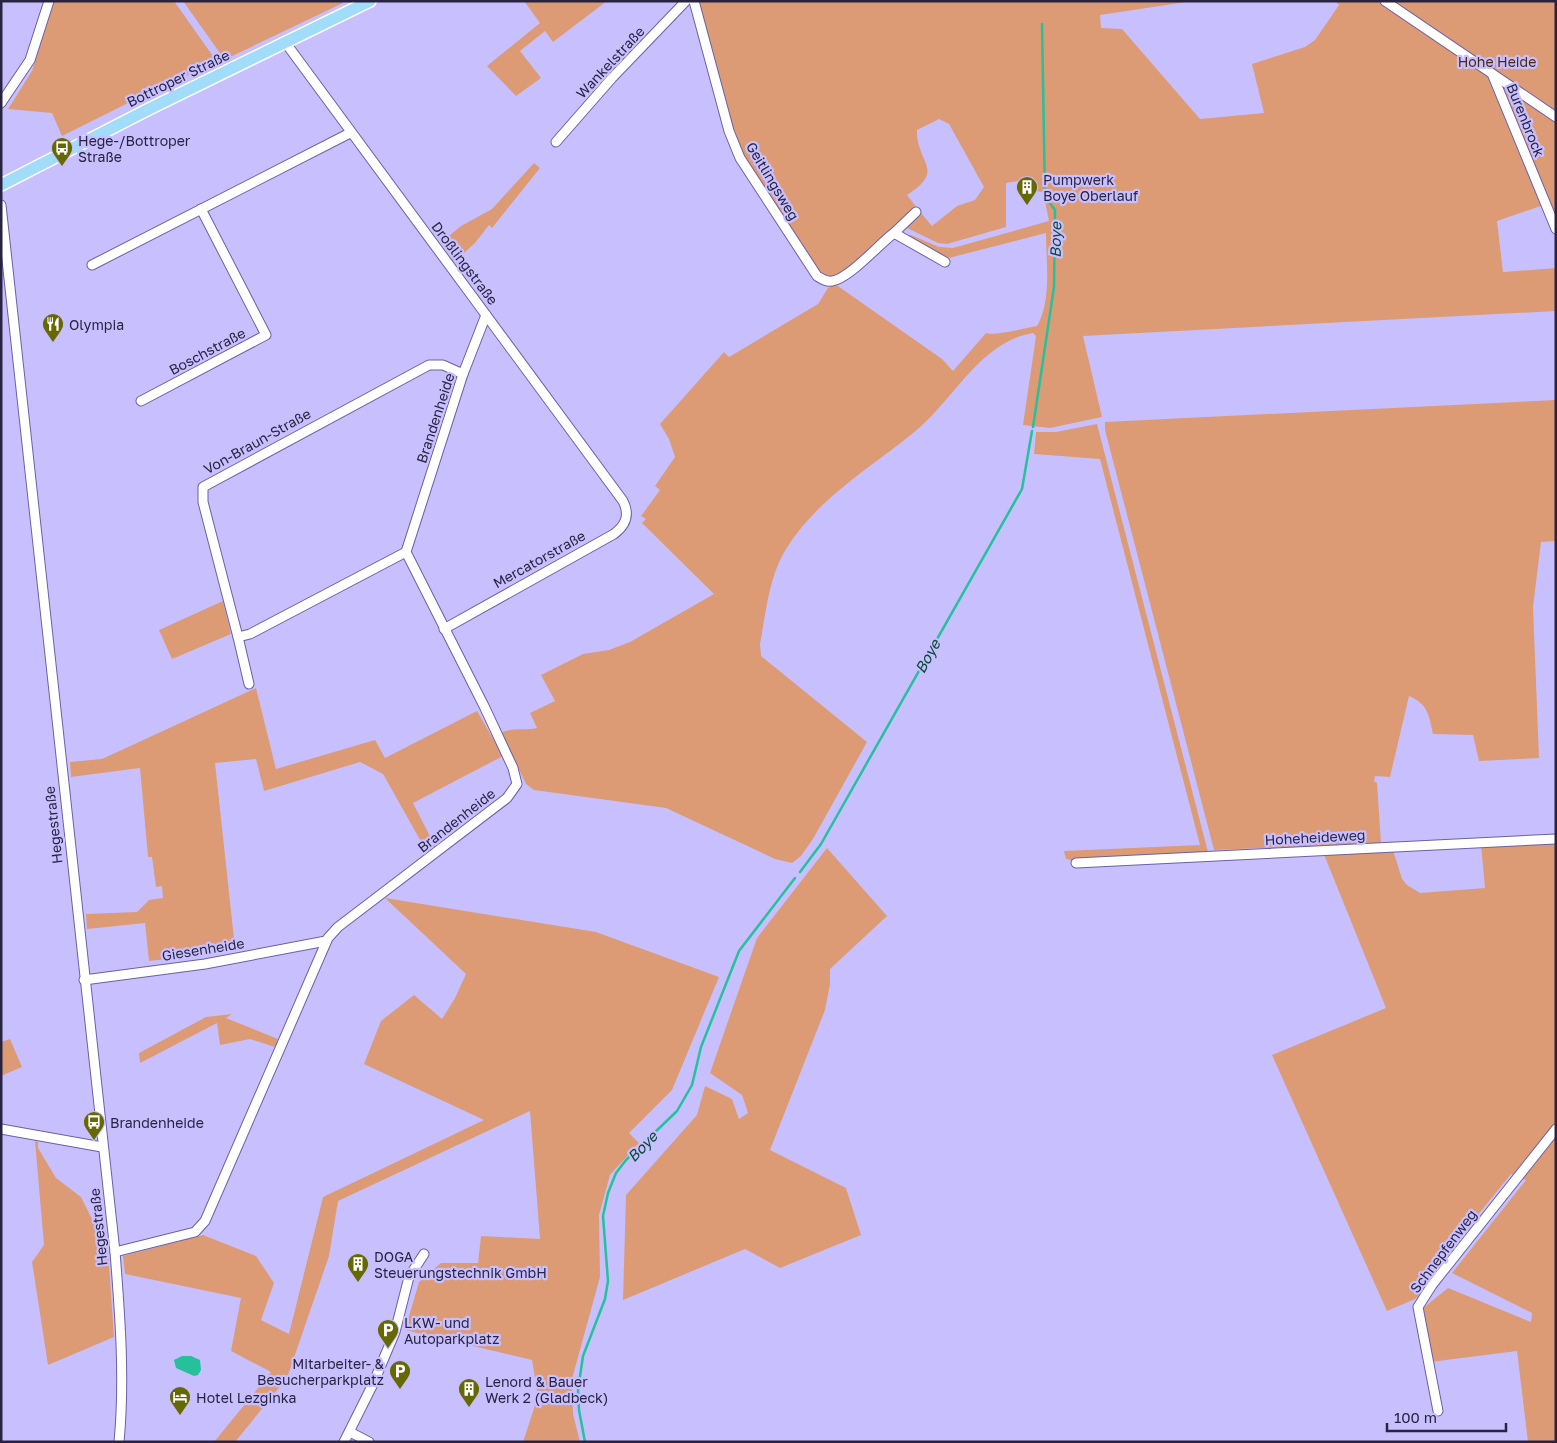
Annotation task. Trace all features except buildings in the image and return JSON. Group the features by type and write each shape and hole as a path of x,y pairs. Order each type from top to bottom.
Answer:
{"main road":[{"name":"Bottroper Straße","path":"1,185 88,139 370,1"}],"street":[{"path":"1,102 4,93 32,56 49,1"},
{"name":"Wankelstraße","path":"556,142 612,78 686,1"},
{"name":"Geitlingsweg","path":"694,1 729,131 740,158 814,273 828,281 843,276 916,212"},
{"path":"1385,1 1556,117"},
{"name":"Droßlingstraße","path":"285,42 350,133 623,501"},
{"name":"Burenbrock","path":"1493,76 1556,229"},
{"path":"92,265 350,133"},
{"name":"Hegestraße","path":"1,205 102,1147 115,1252 120,1316 122,1409 119,1442"},
{"name":"Boschstraße","path":"141,401 266,335 201,209"},
{"path":"894,233 945,262"},
{"name":"Brandenheide","path":"115,1252 195,1232 205,1221 326,941 338,927 506,798 517,784 513,768 484,706 406,552 463,374 486,314"},
{"name":"Von-Braun-Straße","path":"249,684 203,502 203,487 429,364 443,365 463,374"},
{"name":"Mercatorstraße","path":"444,628 614,534 627,518 623,501"},
{"path":"238,637 250,634 406,552"},
{"name":"Hoheheideweg","path":"1076,863 1556,839"},
{"name":"Giesenheide","path":"84,980 205,964 326,941"},
{"path":"1,1128 102,1147"},
{"name":"Schnepfenweg","path":"1438,1411 1418,1307 1432,1285 1556,1129"},
{"path":"344,1442 374,1384 395,1332 410,1277 424,1254"},
{"path":"350,1432 369,1442"}],"green space":[{"path":"54,1 174,1 215,59 215,63 144,95 62,136 52,113 8,109 32,71"},
{"path":"183,1 342,1 343,3 226,59"},
{"path":"524,1 607,1 553,42 545,31 520,51 541,78 516,96 487,66 540,23"},
{"name":"Hohe Heide","path":"697,1 1193,1 1100,15 1101,28 1122,29 1200,119 1264,113 1252,64 1305,47 1315,40 1339,5 1335,1 1556,1 1556,223 1535,171 1523,162 1541,206 1497,221 1503,272 1556,268 1556,311 1083,336 1102,417 1050,428 1023,425 1036,336 1033,333 1015,338 998,347 970,372 919,428 848,483 814,513 799,530 780,560 766,607 760,644 761,656 867,742 813,839 801,856 792,863 775,859 666,808 534,790 526,784 501,733 510,730 537,728 530,713 555,701 541,675 583,654 609,650 630,642 714,594 642,523 646,519 641,516 660,490 655,486 675,457 669,439 660,424 724,352 729,357 818,304 828,288 835,284 942,359 953,371 986,333 1003,333 1037,326 1045,304 1047,280 1046,233 945,259 906,236 911,235 939,247 953,248 1049,221 1043,192 1033,191 1032,182 1025,180 1006,183 1006,227 947,244 938,243 905,227 921,213 932,226 957,206 975,200 984,187 949,124 939,119 917,130 918,141 927,166 927,172 925,179 919,186 907,195 917,208 844,271 829,277 816,269 806,256 791,227 754,176 740,149 718,86"},
{"path":"534,163 540,168 492,228 489,225 475,243 454,262 451,259 455,255 444,240 461,226 492,209"},
{"path":"1556,400 1556,541 1541,542 1533,607 1539,758 1479,761 1473,735 1433,734 1427,711 1420,703 1409,696 1390,777 1375,776 1374,781 1377,783 1381,843 1214,850 1105,430 1105,422"},
{"path":"1097,424 1208,852 1066,859 1064,851 1200,845 1100,459 1034,454 1036,432 1056,432"},
{"path":"223,601 231,634 172,659 159,630"},
{"path":"256,688 276,769 375,740 385,758 477,711 503,756 413,803 436,848 428,854 383,774 360,762 264,791 256,759 215,763 235,948 211,954 149,961 145,923 87,929 86,914 137,912 149,900 163,898 162,886 156,887 152,857 148,857 140,768 71,777 70,762 102,759"},
{"path":"1556,841 1556,1442 1528,1442 1517,1351 1430,1362 1422,1309 1448,1288 1531,1322 1532,1313 1452,1273 1526,1180 1511,1174 1430,1274 1420,1294 1415,1299 1387,1311 1272,1055 1386,1008 1323,852 1393,850 1402,879 1407,885 1420,893 1485,888 1481,845"},
{"path":"827,848 887,916 830,969 830,984 825,1010 770,1150 846,1188 861,1235 780,1268 745,1249 623,1300 626,1195 697,1115 705,1086 732,1099 739,1119 748,1113 742,1095 710,1073 757,938"},
{"path":"385,898 596,932 719,977 672,1090 629,1133 639,1143 610,1175 599,1215 600,1277 572,1379 573,1414 580,1442 523,1442 538,1396 532,1360 405,1330 419,1282 441,1263 478,1263 481,1236 540,1239 530,1111 338,1201 329,1256 287,1378 235,1442 214,1442 271,1372 231,1351 241,1298 125,1274 123,1256 203,1235 256,1256 274,1283 261,1320 289,1334 323,1197 484,1120 364,1064 381,1021 414,995 442,1019 455,998 466,974"},
{"path":"232,1014 226,1018 278,1039 275,1047 250,1039 220,1045 217,1023 140,1063 139,1053 206,1017"},
{"path":"10,1039 22,1067 1,1076 1,1042"},
{"path":"35,1141 38,1142 38,1148 56,1178 81,1197 108,1251 114,1337 48,1365 32,1262 44,1245"}],"shaded area":[{"path":"182,1356 191,1356 200,1360 201,1370 198,1375 194,1376 176,1368 174,1360"}],"waterway":[{"name":"Boye","path":"1033,427 1054,287 1055,210 1045,197 1042,24"},
{"name":"Boye","path":"800,872 821,844 1022,489 1032,431"},
{"name":"Boye","path":"585,1442 579,1410 578,1390 583,1356 605,1299 608,1281 603,1216 608,1193 616,1173 626,1160 677,1111 692,1085 701,1047 739,951 795,878"}],"place":[{"name":"Hege-/Bottroper Straße","path":"62,167"},
{"name":"Pumpwerk Boye Oberlauf","path":"1027,206"},
{"name":"Olympia","path":"53,343"},
{"name":"Brandenheide","path":"94,1141"},
{"name":"DOGA Steuerungstechnik GmbH","path":"358,1283"},
{"name":"LKW- und Autoparkplatz","path":"388,1349"},
{"name":"Mitarbeiter- & Besucherparkplatz","path":"400,1390"},
{"name":"Lenord & Bauer Werk 2 (Gladbeck)","path":"469,1408"},
{"name":"Hotel Lezginka","path":"180,1416"}]}
